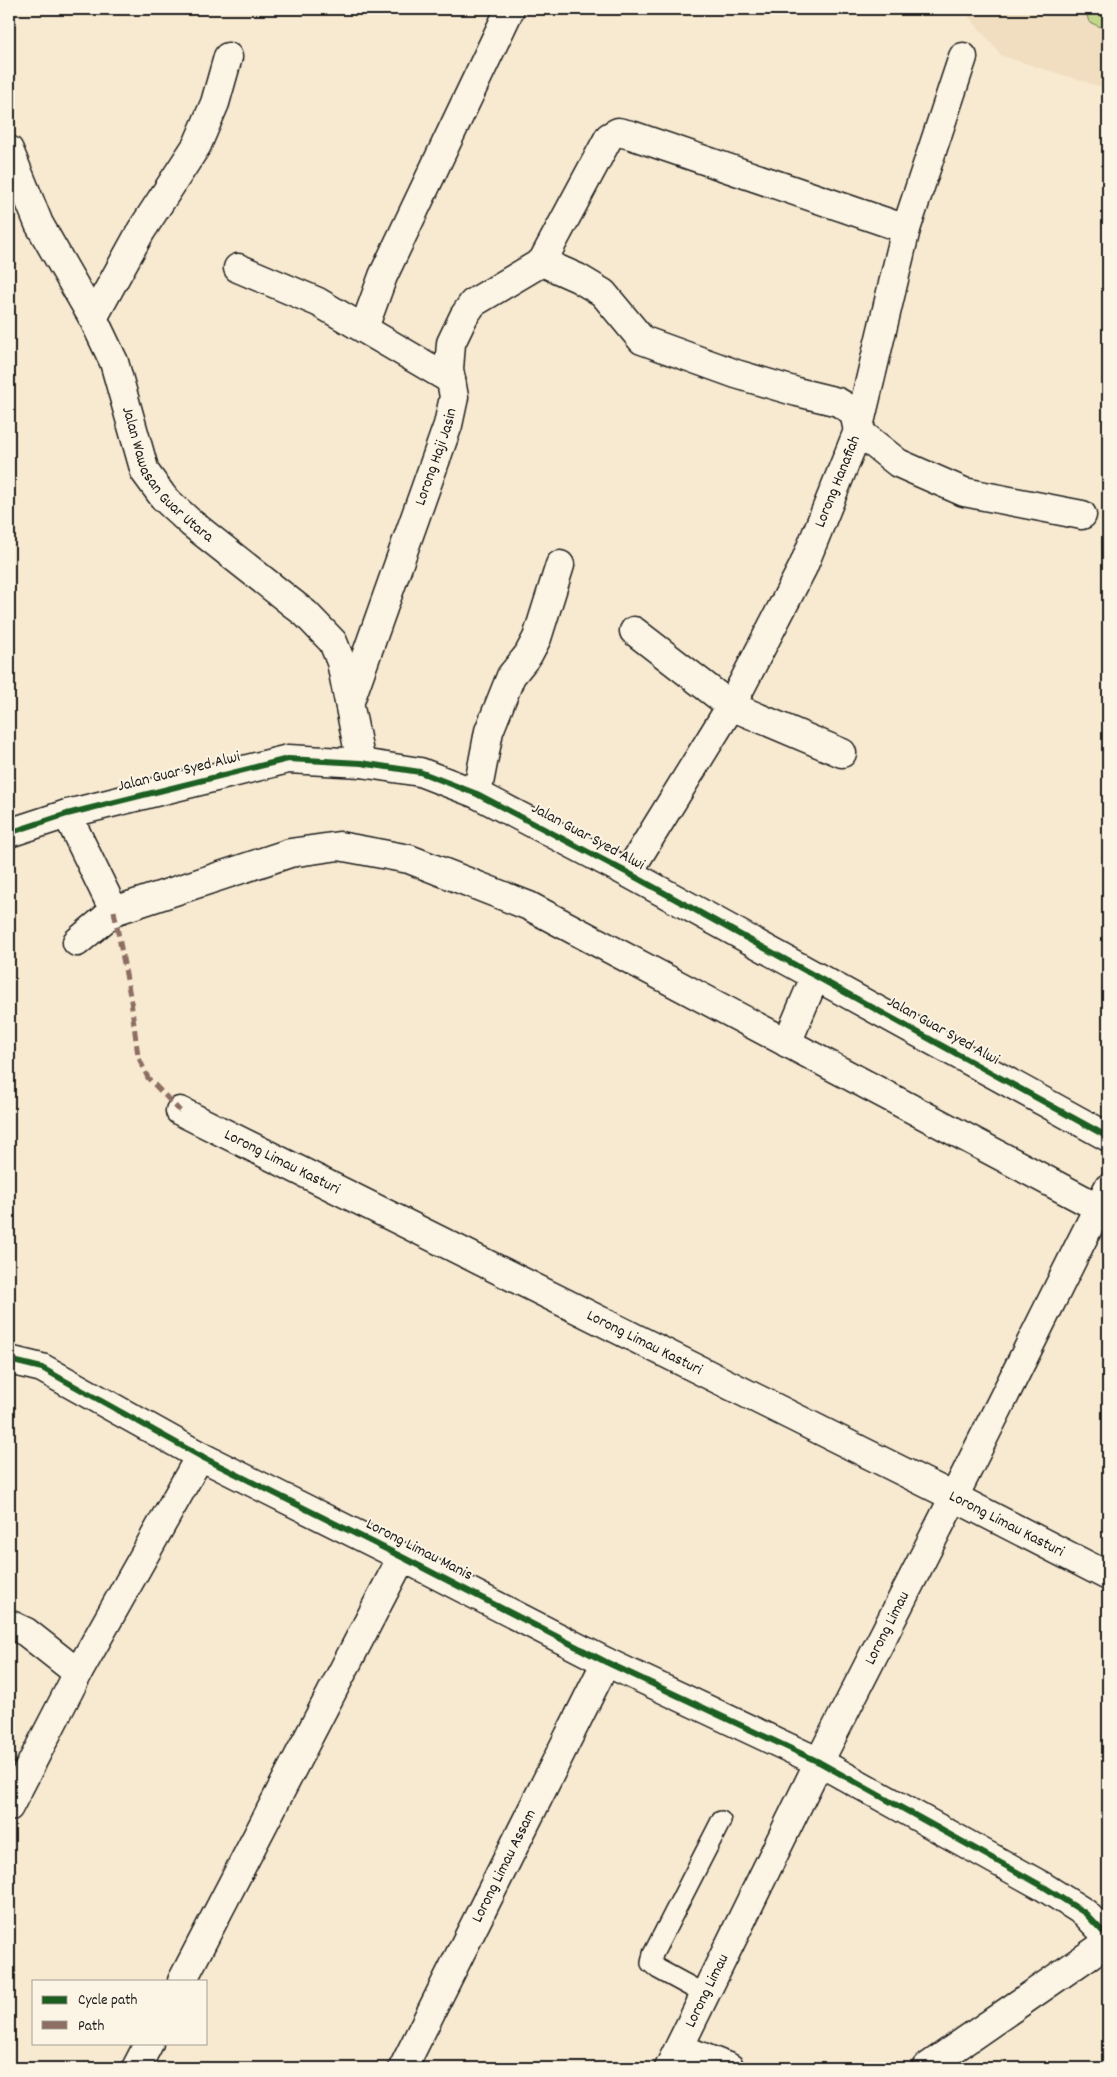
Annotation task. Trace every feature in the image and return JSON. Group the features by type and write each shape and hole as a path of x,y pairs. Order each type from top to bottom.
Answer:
{"street":[{"path":"364,328 382,276 510,9"},
{"name":"Lorong Hanafiah","path":"628,873 731,706 803,568 858,431 906,229 963,57"},
{"path":"93,318 141,231 197,145 215,103 228,58"},
{"path":"906,229 618,132 609,137 542,262 578,278 603,293 642,340 744,376 838,402 854,412 858,431 898,464 964,492 1082,515"},
{"name":"Jalan Wawasan Guar Utara","path":"9,150 39,224 93,318 114,362 145,472 164,498 184,517 306,614 333,642 341,662 361,763"},
{"name":"Lorong Haji Jasin","path":"350,701 448,425 454,397 449,369 451,343 464,316 473,303 542,262"},
{"path":"238,268 318,302 451,380"},
{"path":"477,794 489,731 511,676 528,655 537,638 560,565"},
{"path":"634,630 731,706 842,753"},
{"name":"Jalan Guar Syed Alwi","path":"9,833 67,814 288,759 361,763 420,772 477,794 628,873 1108,1137"},
{"path":"67,814 114,912"},
{"path":"77,942 114,912 290,853 339,846 409,860 529,906 787,1043 1104,1198"},
{"path":"787,1043 815,977"},
{"name":"Lorong Limau Kasturi","path":"180,1111 954,1497 1108,1576"},
{"name":"Lorong Limau","path":"674,2058 819,1762 1104,1198"},
{"name":"Lorong Limau Manis","path":"9,1360 42,1368 200,1456 606,1662 819,1762 1044,1887 1085,1913 1108,1937"},
{"path":"9,1807 78,1674 200,1456"},
{"path":"183,1980 402,1557"},
{"path":"9,1624 26,1632 78,1674"},
{"name":"Lorong Limau Assam","path":"403,2068 606,1662"},
{"path":"926,2068 1108,1942"},
{"path":"136,2068 148,2044"},
{"path":"674,2058 730,2068"}],"lane":[{"path":"706,1995 658,1969 651,1963 653,1954 721,1821"}],"shaded area":[{"path":"965,9 1108,9 1108,89 1002,56 964,11"}],"green space":[{"path":"1085,9 1108,9 1108,30 1089,22"}],"marked path":[{"path":"114,911 131,1001 138,1056 148,1078 180,1111"}],"cycle path":[{"path":"9,833 67,814 288,759 361,763 420,772 477,794 628,873 1108,1137"},
{"path":"9,1360 42,1368 200,1456 606,1662 819,1762 1044,1887 1085,1913 1108,1937"}]}
